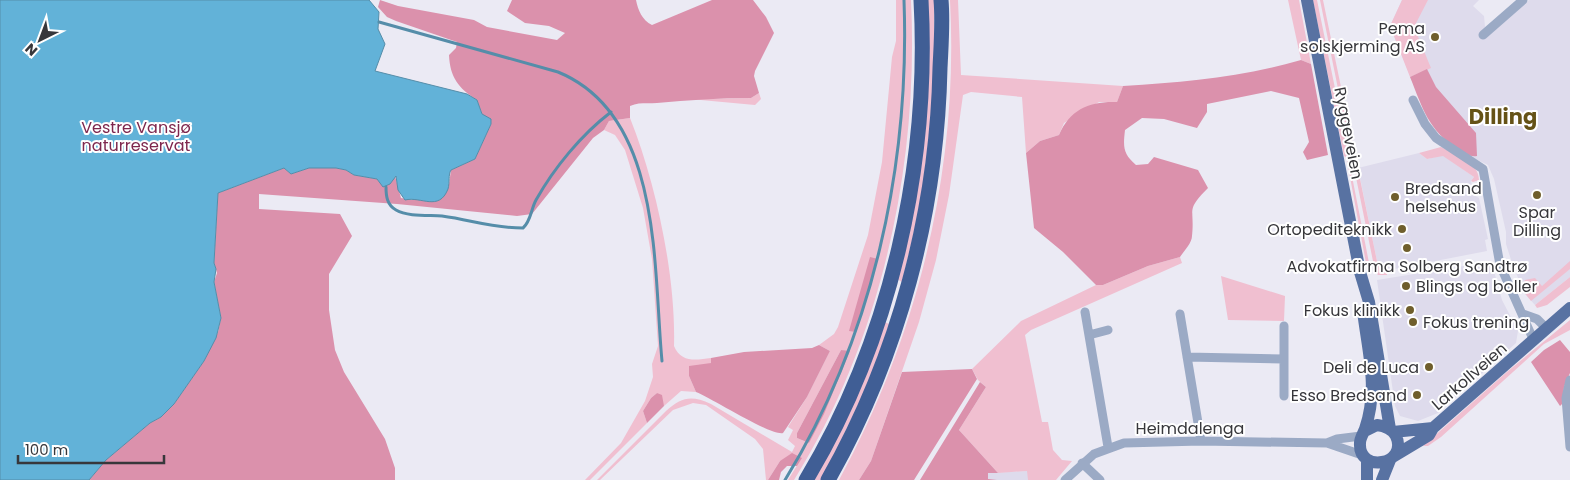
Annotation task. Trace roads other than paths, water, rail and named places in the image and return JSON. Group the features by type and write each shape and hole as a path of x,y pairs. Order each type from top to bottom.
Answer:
{"highway":[{"path":"806,480 843,408 868,348 890,280 906,217 917,144 921,101 921,0"},
{"path":"828,480 874,386 904,302 920,238 939,112 940,0"}],"main road":[{"name":"Ryggeveien","path":"1307,0 1360,272 1369,302 1392,430"},
{"name":"Ryggeveien","path":"1360,272 1359,281 1373,396 1363,434"},
{"name":"Larkollveien","path":"1392,458 1429,435 1433,428 1570,308"},
{"path":"1367,480 1365,457 1360,442 1363,434 1377,425 1392,430 1398,444 1382,480"},
{"name":"Larkollveien","path":"1392,430 1433,428"},
{"path":"1365,457 1379,464 1392,458"}],"street":[{"path":"1483,35 1523,0"},
{"path":"1413,100 1425,124 1436,138 1483,169 1500,265 1511,294 1523,314 1526,327 1534,341"},
{"path":"1085,312 1108,448"},
{"path":"1180,314 1201,441"},
{"path":"1523,314 1538,318 1547,329"},
{"path":"1284,326 1284,396"},
{"path":"1089,335 1108,330"},
{"path":"1187,357 1283,359"},
{"path":"1570,380 1566,398 1570,447"},
{"name":"Heimdalenga","path":"1327,443 1363,434"},
{"name":"Heimdalenga","path":"1065,480 1094,454 1124,443 1201,441 1327,443 1365,457"},
{"path":"1082,463 1100,480"}],"water":[{"name":"Vestre Vansjø naturreservat","path":"0,0 369,0 379,12 378,29 385,44 375,71 467,94 477,100 482,114 491,119 491,124 475,159 451,170 448,189 440,200 435,202 405,200 398,190 396,176 390,184 383,187 377,179 354,175 346,170 336,168 309,168 291,174 284,168 218,193 214,282 221,318 216,338 204,361 174,404 161,417 150,423 106,460 89,480 0,480"}],"waterway":[{"path":"785,480 816,425 842,368 863,309 880,249 892,187 900,125 904,62 904,0"},
{"path":"379,22 558,72 592,93 617,122 635,158 646,197 653,240 662,361"},
{"path":"386,187 389,203 393,208 401,212 412,215 442,216 491,225 523,228 528,222 536,200 560,164 589,131 611,112"}],"place":[{"name":"Pema solskjerming AS","path":"1435,37"},
{"name":"Spar Dilling","path":"1537,195"},
{"name":"Bredsand helsehus","path":"1395,197"},
{"name":"Ortopediteknikk","path":"1402,229"},
{"name":"Advokatfirma Solberg Sandtrø","path":"1407,248"},
{"name":"Blings og boller","path":"1406,286"},
{"name":"Fokus klinikk","path":"1410,310"},
{"name":"Fokus trening","path":"1413,322"},
{"name":"Deli de Luca","path":"1429,367"},
{"name":"Esso Bredsand","path":"1417,395"}],"district":[{"name":"Dilling","path":"1503,117"}]}
